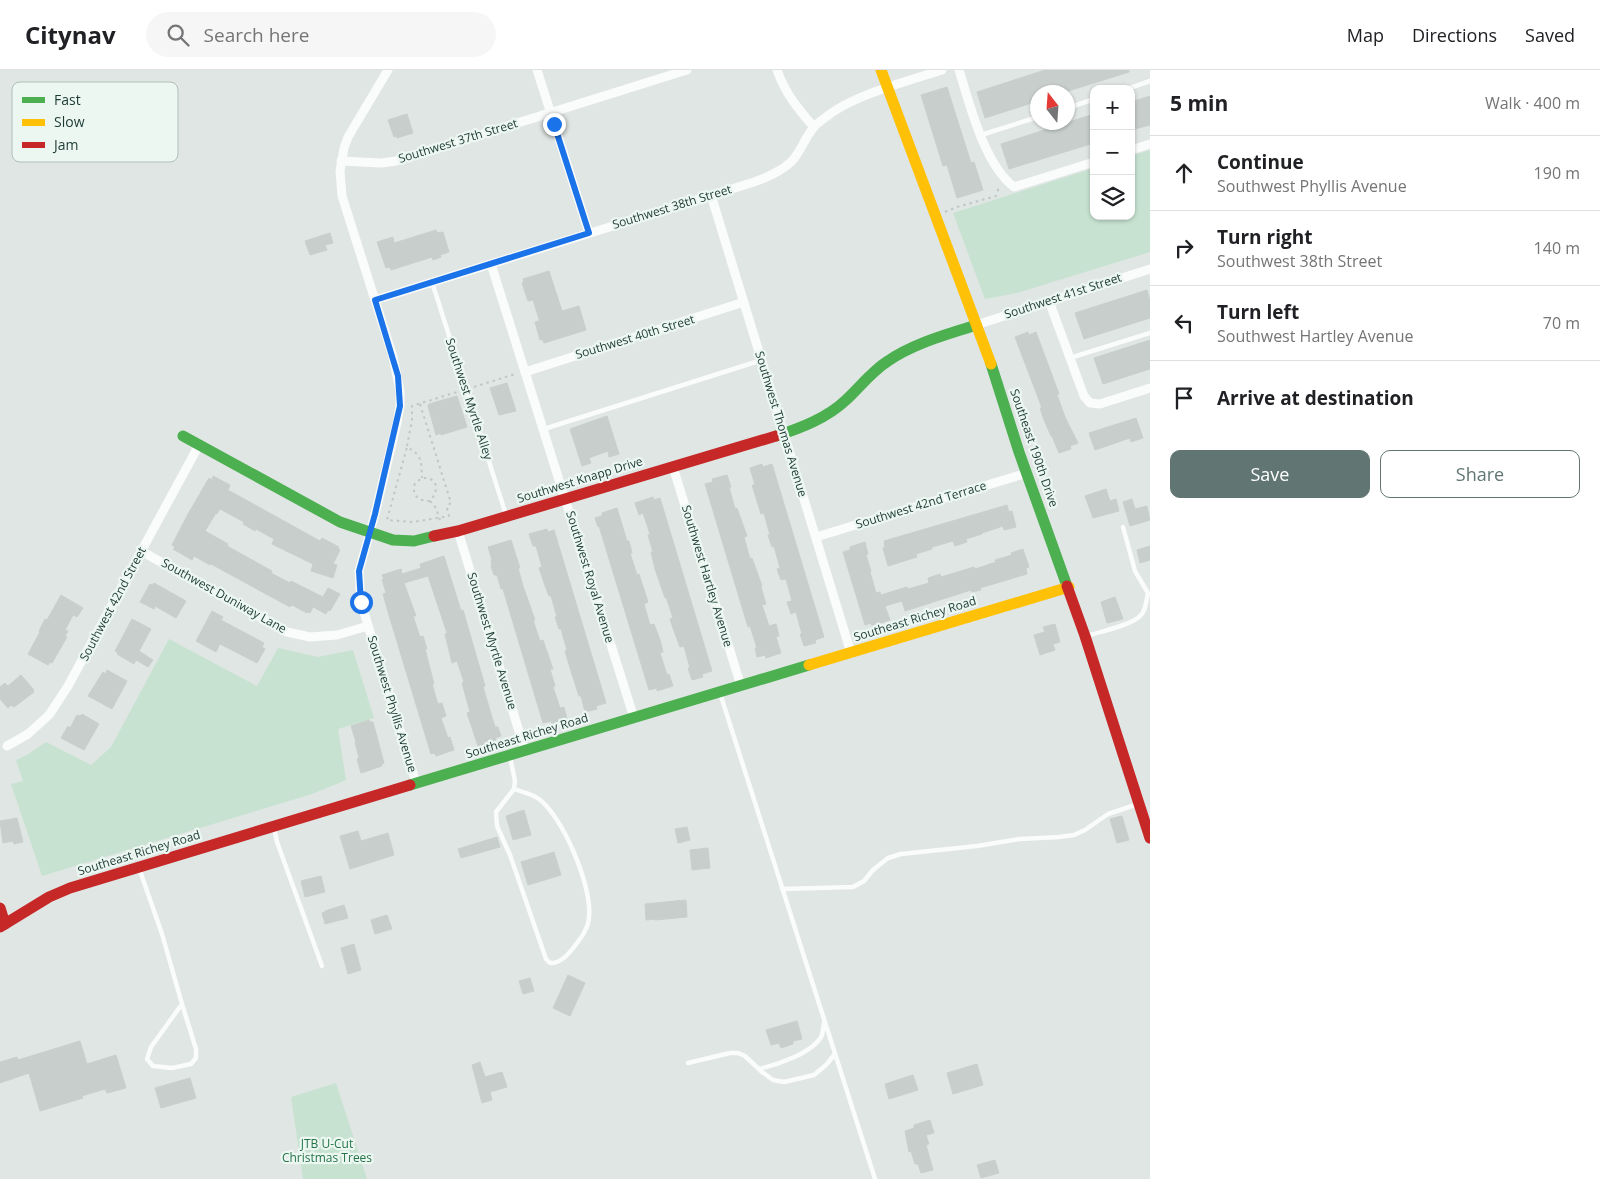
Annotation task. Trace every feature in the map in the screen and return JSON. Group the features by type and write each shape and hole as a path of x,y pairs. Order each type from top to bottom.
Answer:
{"main road":[{"name":"Southeast 190th Drive","path":"881,70 1001,393 1026,473 1069,588 1150,838"},
{"name":"Southwest Knapp Drive","path":"182,436 340,522 393,540 414,541 436,537 507,517 804,426 844,402 878,368 895,356 976,324"},
{"name":"Southeast Richey Road","path":"2,925 50,897 77,886 139,866 1069,588"},
{"path":"0,908 2,925"}],"street":[{"name":"Southwest Phyllis Avenue","path":"388,70 348,137 341,161 340,180 342,196 398,376 400,406 377,505 359,571 359,579 361,602 416,783"},
{"path":"537,70 589,233"},
{"name":"Southwest 37th Street","path":"341,161 381,163 396,161 687,70"},
{"path":"777,70 786,92 814,127"},
{"name":"Southwest 38th Street","path":"375,300 711,195 772,174 790,162 814,127 844,106 888,88 942,70"},
{"path":"959,70 990,156 1010,184 1090,163"},
{"path":"1135,149 1150,144"},
{"name":"Southwest Thomas Avenue","path":"711,195 851,653"},
{"name":"Southwest Royal Avenue","path":"491,264 634,718"},
{"name":"Southwest 41st Street","path":"976,324 1150,269"},
{"path":"1049,301 1084,396 1090,402 1100,404 1150,388"},
{"name":"Southwest 40th Street","path":"525,372 744,302"},
{"name":"Southwest 42nd Street","path":"7,746 28,734 49,715 68,686 199,445"},
{"name":"Southwest Hartley Avenue","path":"673,467 741,686"},
{"name":"Southwest 42nd Terrace","path":"816,537 1026,473"},
{"name":"Southwest Myrtle Avenue","path":"458,531 525,751"},
{"name":"Southwest Duniway Lane","path":"141,551 287,632 310,637 337,636 368,626"}],"lane":[{"path":"1135,86 1150,81"},
{"path":"1075,106 1090,100"},
{"path":"981,135 1030,120"},
{"name":"Southwest Myrtle Alley","path":"432,282 507,517"},
{"path":"1070,358 1150,333"},
{"path":"544,429 762,360"},
{"path":"1085,636 1134,622 1142,616 1145,609 1148,593 1135,571 1123,527"},
{"path":"720,692 874,1179"},
{"path":"510,755 515,781 514,789 496,812 497,826 510,855 546,959 550,963 555,964 564,959 586,931 590,917 584,878 567,838 548,807 537,797 514,789"},
{"path":"782,889 853,887 864,881 873,870 888,858 901,854 977,846 1020,839 1074,835 1086,830 1108,814 1139,804"},
{"path":"274,826 277,842 322,966"},
{"path":"139,866 160,927 196,1050 196,1058 191,1064 172,1068 153,1066 147,1059 150,1047 182,1004"},
{"path":"759,1069 795,1057 810,1048 821,1036 824,1022"},
{"path":"688,1063 730,1053 738,1053 745,1056 773,1080 784,1082 814,1075 835,1054"}],"path":[{"path":"936,216 957,207 996,196 1000,186 1010,184"},
{"path":"412,406 412,420 407,447 387,520 413,522 449,516 446,508 451,503 420,404"},
{"path":"407,447 419,455 422,478"},
{"path":"430,501 436,494 436,486 432,480 422,478 414,483 415,496 419,500 430,501 436,508 442,525"}],"green space":[{"path":"1150,150 1150,252 1017,293 985,299 953,213 1090,169 1090,220 1135,220 1135,155"},
{"path":"169,639 257,686 278,648 318,657 353,650 374,718 338,729 346,780 312,794 42,876 11,784 23,781 16,760 46,742 91,765 111,747"},
{"name":"JTB U-Cut Christmas Trees","path":"336,1083 367,1179 303,1179 291,1097"}],"building":[{"path":"1045,70 1129,70 1129,72 1075,89 1075,85 1030,85 1030,104 985,118 977,92"},
{"path":"947,87 971,163 974,162 983,190 957,198 947,165 943,166 921,95"},
{"path":"1150,96 1150,125 1135,129 1135,101"},
{"path":"407,114 413,133 397,138 397,136 394,137 388,120"},
{"path":"1090,115 1090,144 1009,169 1001,144 1044,130 1075,130 1075,120"},
{"path":"436,230 437,233 443,232 449,252 433,260 432,257 391,270 390,267 386,268 377,242 393,237 394,243"},
{"path":"330,233 333,243 325,245 327,250 310,255 305,241"},
{"path":"549,271 562,311 579,306 586,330 544,343 542,339 540,340 535,322 539,321 539,319 533,300 528,301 522,283 524,282 523,279"},
{"path":"1147,290 1150,301 1150,318 1084,339 1075,313"},
{"path":"1028,332 1029,335 1036,332 1059,394 1057,395 1065,417 1078,443 1070,446 1071,449 1059,453 1044,420 1040,408 1042,408 1015,337"},
{"path":"1150,340 1150,369 1103,384 1094,358"},
{"path":"507,383 516,411 499,415 490,388"},
{"path":"457,396 467,427 436,435 429,404"},
{"path":"607,416 619,454 609,457 608,451 589,458 591,463 582,466 570,429"},
{"path":"1136,418 1143,438 1131,442 1130,438 1095,450 1089,433"},
{"path":"762,464 763,467 772,464 824,637 815,640 816,643 804,646 796,612 791,614 787,602 792,601 786,579 781,580 777,569 780,568 774,546 772,547 764,513 761,514 752,485 755,485 750,468"},
{"path":"727,475 735,509 737,508 747,536 744,537 750,559 752,558 762,586 766,604 762,605 769,626 776,624 779,636 776,637 781,653 766,658 765,655 757,657 755,648 757,648 750,626 748,627 705,484 713,482 712,479"},
{"path":"213,476 230,485 228,490 320,541 322,538 339,547 338,549 340,550 333,564 337,565 333,578 311,571 313,564 272,544 274,539 256,529 255,531 243,524 244,522 220,509 205,531 290,583 291,581 323,597 328,588 340,594 330,611 328,610 326,614 313,607 310,613 307,613 292,605 290,607 211,564 194,556 192,560 173,549 175,547 172,545 188,514 209,478 212,480"},
{"path":"1106,489 1110,501 1116,499 1119,511 1093,518 1085,496"},
{"path":"653,497 654,500 660,498 712,671 702,674 703,677 692,680 684,646 680,647 670,619 673,618 655,569 648,535 650,534 643,513 639,515 635,503"},
{"path":"1132,499 1135,509 1147,506 1150,520 1130,526 1123,502"},
{"path":"1007,505 1009,512 1012,511 1016,527 1004,530 1003,526 966,539 967,542 955,546 953,541 932,547 932,549 916,554 917,557 888,566 883,548 885,547 884,541"},
{"path":"617,508 627,541 629,541 632,553 630,553 637,575 639,574 648,602 644,604 650,625 654,624 663,652 660,653 667,675 669,674 673,686 657,691 657,688 649,690 595,518 602,516 602,513"},
{"path":"547,529 548,532 554,530 606,703 596,706 597,709 585,712 565,651 567,650 561,629 559,629 555,617 557,617 551,596 549,596 539,568 542,567 536,546 533,546 529,534"},
{"path":"511,540 520,568 518,568 523,586 535,620 533,620 540,641 543,640 553,669 550,669 555,686 553,687 560,708 564,707 567,719 552,724 551,721 543,723 503,589 501,589 497,575 494,575 491,566 492,560 488,547"},
{"path":"865,542 868,554 866,555 876,593 880,592 881,595 929,583 928,578 940,574 941,577 974,567 975,569 996,562 995,560 1012,555 1011,553 1023,549 1029,567 1026,568 1027,574 980,588 981,590 972,592 971,590 905,611 902,601 885,606 890,620 872,626 871,623 865,625 843,552 850,550 850,547"},
{"path":"1150,546 1150,560 1140,563 1137,550"},
{"path":"444,556 461,611 463,610 495,727 498,727 501,736 495,738 496,740 478,746 467,713 470,712 462,683 464,682 457,661 452,663 445,634 447,633 428,576 404,583 416,616 413,616 420,637 423,636 427,649 425,649 438,704 442,703 446,716 441,718 454,750 436,756 435,753 431,754 389,615 383,594 386,593 382,575 401,569 402,574 421,568 420,564"},
{"path":"154,583 186,601 176,618 155,606 154,609 140,602 150,584 153,585"},
{"path":"61,595 83,608 77,617 73,615 65,630 68,631 65,636 67,637 52,663 50,662 48,665 28,654 45,619 47,620"},
{"path":"1115,597 1123,619 1107,623 1101,602"},
{"path":"212,611 223,617 221,620 264,643 262,647 265,649 257,663 220,644 216,652 196,641"},
{"path":"132,619 151,629 139,651 153,660 148,667 136,660 134,664 115,651"},
{"path":"1055,624 1060,642 1053,644 1055,650 1040,655 1034,635 1045,632 1043,627"},
{"path":"107,670 127,681 112,709 88,696 103,672 106,674"},
{"path":"21,675 34,692 14,707 11,705 8,708 0,699 0,687 5,683 8,686"},
{"path":"82,714 99,724 84,750 61,738 68,726 70,728 77,715 80,716"},
{"path":"369,720 373,722 384,763 382,766 361,773 357,759 359,758 356,742 351,726"},
{"path":"524,810 531,835 513,840 506,816"},
{"path":"1122,816 1129,840 1117,843 1110,819"},
{"path":"17,818 23,842 14,844 13,841 3,843 0,821"},
{"path":"687,827 690,840 678,843 675,829"},
{"path":"358,831 361,841 388,833 394,855 350,869 340,836"},
{"path":"497,837 500,847 461,858 458,849"},
{"path":"708,848 710,868 692,870 690,850"},
{"path":"554,852 561,875 528,885 521,862"},
{"path":"321,876 325,892 305,897 301,881"},
{"path":"686,900 687,917 646,920 645,904"},
{"path":"344,905 348,918 325,924 322,913"},
{"path":"387,915 392,929 375,934 371,920"},
{"path":"354,944 361,970 348,974 341,948"},
{"path":"568,975 585,983 570,1016 553,1008"},
{"path":"530,978 534,991 523,994 519,981"},
{"path":"797,1021 802,1039 793,1041 793,1044 781,1048 779,1043 771,1045 766,1030"},
{"path":"80,1041 87,1064 116,1055 126,1088 107,1093 105,1089 40,1111 29,1073 0,1083 0,1062 17,1057 18,1060"},
{"path":"480,1062 485,1077 502,1072 507,1087 490,1092 492,1100 482,1103 472,1065"},
{"path":"977,1064 983,1085 953,1094 947,1073"},
{"path":"913,1075 918,1090 889,1099 885,1084"},
{"path":"190,1078 196,1098 161,1108 155,1088"},
{"path":"930,1120 934,1133 926,1135 929,1144 926,1145 933,1170 921,1173 918,1164 915,1164 911,1151 909,1152 905,1131 914,1128 914,1125"},
{"path":"995,1160 999,1173 981,1178 977,1165"}],"traffic: fast":[{"path":"776,436 804,426 831,412 877,369 908,349 976,325"},
{"path":"991,364 1019,452 1067,586"},
{"path":"183,436 340,522 393,540 414,541 434,536"},
{"path":"410,785 809,665"}],"traffic: slow":[{"path":"881,70 991,364"},
{"path":"809,665 1069,587"}],"traffic: jam":[{"path":"434,536 458,531 776,436"},
{"path":"1067,586 1150,838"},
{"path":"0,927 49,897 70,888 410,785"},
{"path":"0,908 5,924"}],"route":[{"path":"361,602 359,571 375,514 400,406 398,376 375,300 589,233 554,124"}]}
